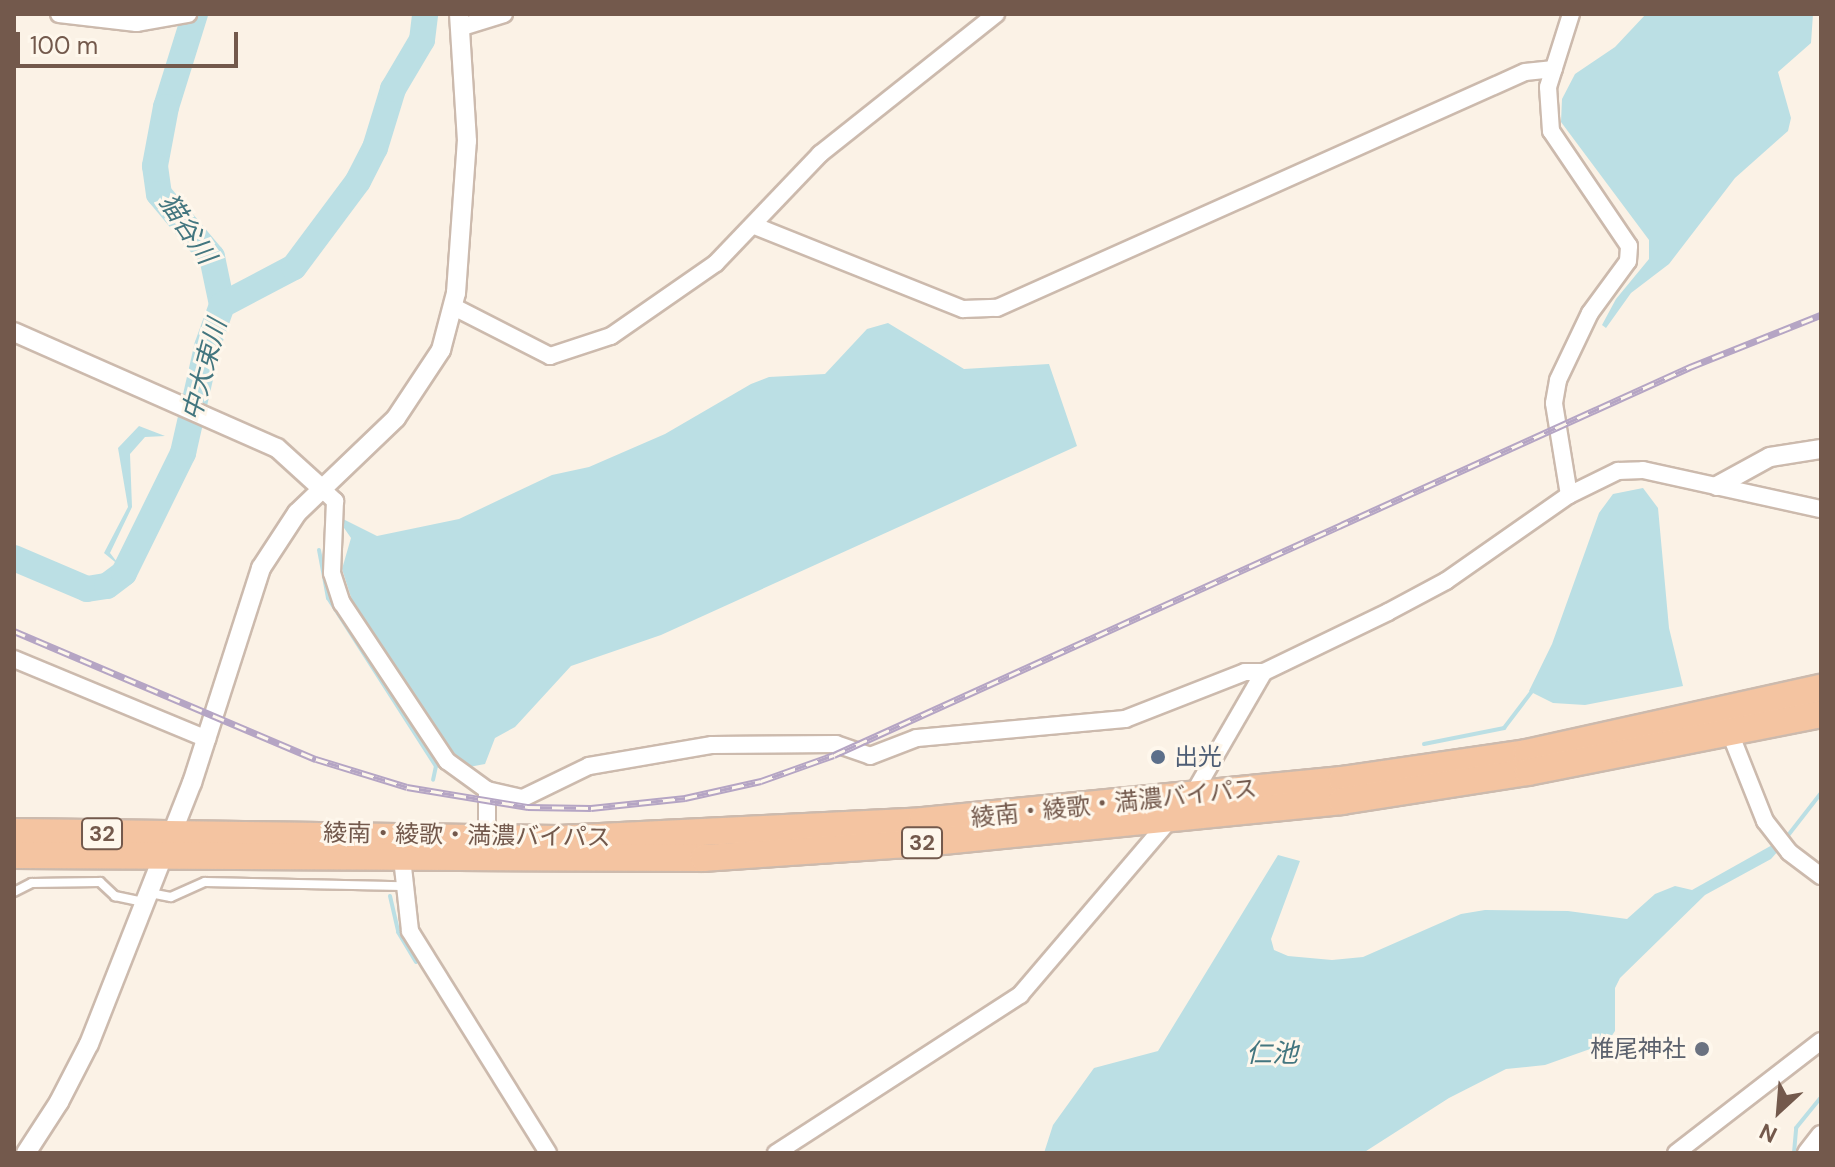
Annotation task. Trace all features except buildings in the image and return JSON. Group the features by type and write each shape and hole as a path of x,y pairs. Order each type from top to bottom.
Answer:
{"highway":[{"name":"綾南・綾歌・満濃バイパス","path":"14,855 167,845 707,835 1191,797 1527,753 1821,688"},
{"name":"綾南・綾歌・満濃バイパス","path":"14,832 167,845 402,858 704,858 1168,822 1435,787 1821,714"}],"street":[{"path":"59,14 136,23 188,14"},
{"path":"26,1153 89,1044 207,739 261,568 320,487 415,394 441,350 454,307 468,114 461,21 504,14"},
{"path":"454,307 507,337 550,356 563,355 611,336 680,290 755,226 820,154 996,14"},
{"path":"1569,495 1554,403 1558,380 1590,313 1628,261 1629,246 1551,131 1546,111 1554,69 1571,14"},
{"path":"755,226 963,309 997,308 1525,72 1554,69"},
{"path":"14,332 277,448 320,487 335,501 332,573 342,603 447,761 487,790 517,800 589,766 712,745 836,744 870,756 917,738 1125,719 1245,672 1264,672 1446,581 1569,495 1618,471 1643,470 1821,509"},
{"path":"1717,486 1770,457 1821,449"},
{"path":"14,659 207,739"},
{"path":"776,1153 1020,995 1191,797 1264,672"},
{"path":"1730,733 1754,798 1782,843 1821,876"},
{"path":"487,790 487,837"},
{"path":"402,858 402,886 410,931 548,1153"},
{"path":"1676,1153 1821,1041"},
{"path":"1807,1153 1821,1135"}],"lane":[{"path":"14,892 32,883 100,882 115,896 145,897 171,897 205,882 402,886"}],"water":[{"path":"1646,14 1813,14 1811,43 1778,72 1791,118 1788,131 1735,178 1669,264 1631,293 1606,328 1602,325 1616,299 1649,259 1649,240 1561,122 1562,99 1575,74 1615,47"},
{"path":"888,323 964,369 1049,364 1077,446 661,635 571,666 515,727 495,738 485,764 469,767 459,762 357,616 342,569 351,538 335,515 377,536 459,519 552,475 589,467 665,434 751,384 769,377 825,374 867,329"},
{"path":"139,426 165,436 145,437 130,454 132,507 110,553 120,566 104,553 128,507 118,448"},
{"path":"1643,488 1658,508 1669,628 1683,686 1585,705 1553,703 1529,691 1552,644 1599,513 1613,494"},
{"name":"仁池","path":"1774,844 1779,850 1771,859 1705,895 1620,978 1615,988 1615,1031 1607,1043 1545,1065 1506,1069 1449,1098 1363,1153 1044,1153 1053,1125 1094,1068 1158,1051 1278,855 1300,861 1271,939 1274,950 1288,956 1332,960 1363,957 1461,914 1485,910 1568,911 1627,919 1655,894 1675,886 1692,890"}],"waterway":[{"name":"猫谷川","path":"195,14 166,107 155,166 159,194 212,257 222,305"},
{"name":"中大束川","path":"14,558 87,589 107,586 124,573 183,453 207,347 222,305 294,267 358,181 375,148 393,89 422,40 425,14"},
{"path":"319,550 328,598 436,766 433,780"},
{"path":"1424,744 1504,728 1533,690"},
{"path":"1786,838 1821,793"},
{"path":"390,896 398,932 416,962"},
{"path":"1794,1153 1796,1128 1821,1097"}],"railway":[{"path":"14,631 316,759 407,787 528,807 591,808 685,798 761,781 834,755 1690,367 1821,315"}],"place":[{"name":"出光","path":"1158,757"},
{"name":"椎尾神社","path":"1702,1049"}]}
